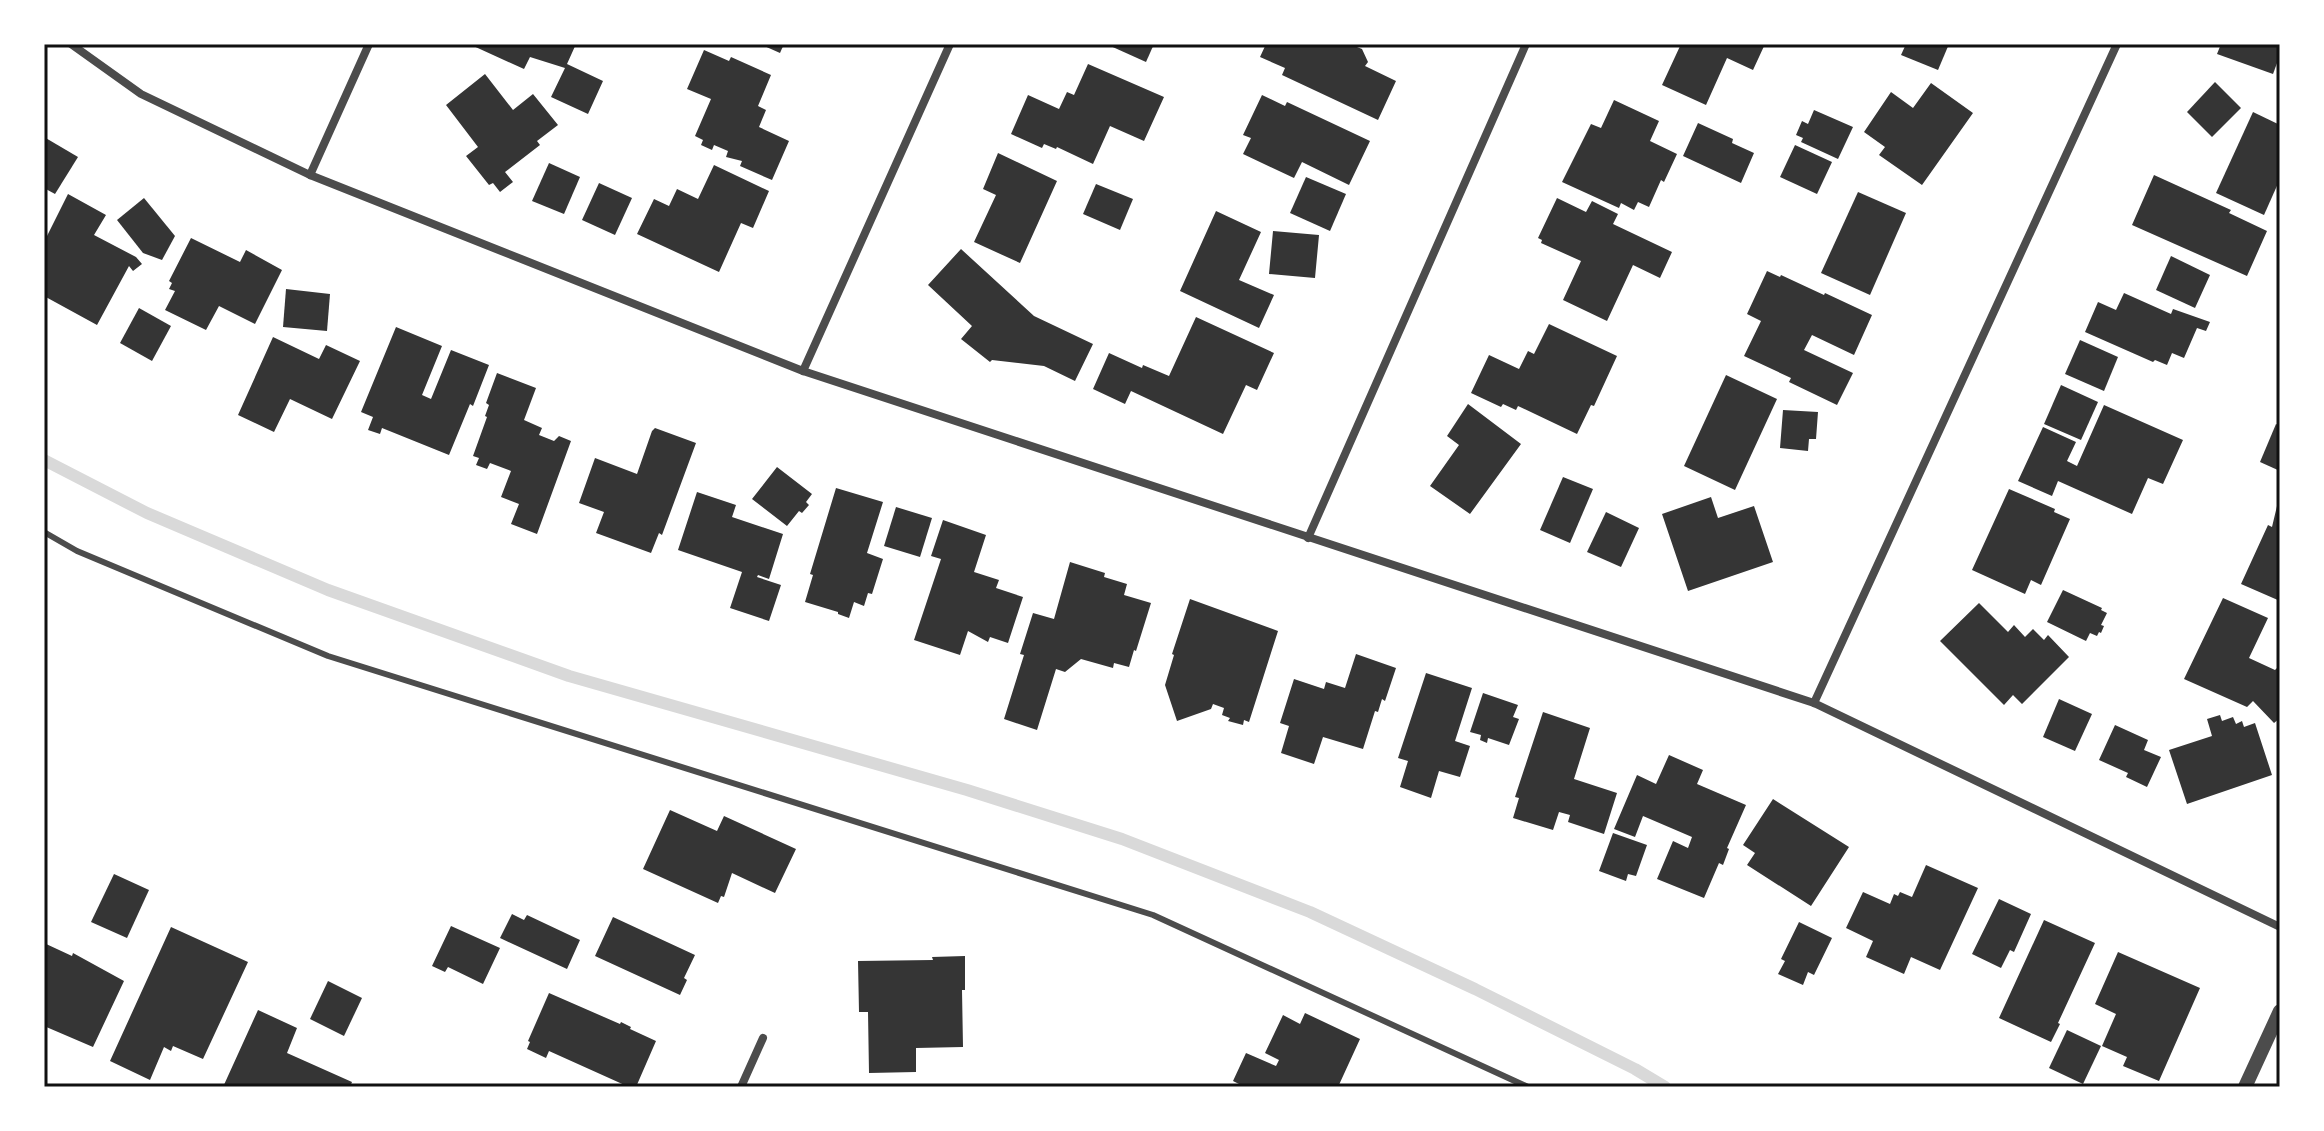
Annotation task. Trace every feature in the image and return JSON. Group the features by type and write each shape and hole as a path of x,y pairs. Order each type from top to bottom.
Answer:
{"street":[{"path":"71,44 141,94 310,175 803,371 1814,703 2280,927"},
{"path":"310,175 369,44"},
{"path":"803,371 950,44"},
{"path":"1308,538 1526,44"},
{"path":"1814,703 2117,44"},
{"path":"2245,1087 2280,1011"},
{"path":"741,1087 763,1038"}],"lane":[{"path":"44,532 77,551 328,656 1153,915 1528,1087"}],"building":[{"path":"469,44 576,44 567,64 603,81 588,114 551,97 565,68 530,57 524,69"},
{"path":"760,44 784,44 780,53"},
{"path":"1106,44 1154,44 1146,62"},
{"path":"1266,44 1359,44 1357,47 1362,49 1368,62 1365,66 1396,81 1378,120 1282,75 1285,68 1260,57"},
{"path":"1681,44 1765,44 1753,70 1727,58 1706,105 1662,85"},
{"path":"1906,44 1949,44 1938,70 1901,55"},
{"path":"2221,44 2280,44 2280,55 2273,74 2217,54"},
{"path":"704,50 729,61 731,57 771,75 758,106 766,110 759,127 789,141 772,180 740,166 742,161 726,157 728,151 714,145 712,150 701,145 703,140 695,136 711,99 687,89"},
{"path":"1088,64 1164,97 1144,141 1110,126 1093,164 1057,147 1044,144 1042,148 1011,134 1028,95 1059,109 1067,92 1074,95"},
{"path":"485,74 513,110 533,94 558,125 537,141 540,145 505,172 513,182 500,192 493,183 489,185 466,156 478,147 446,105"},
{"path":"2215,82 2241,108 2212,137 2187,112"},
{"path":"1931,83 1973,113 1922,185 1879,155 1885,147 1864,132 1891,92 1913,108"},
{"path":"1262,95 1285,106 1287,102 1370,141 1349,185 1302,162 1294,178 1243,154 1251,138 1243,135"},
{"path":"1614,100 1659,121 1650,141 1677,154 1649,207 1638,202 1634,210 1621,203 1619,208 1562,182 1591,124 1601,128"},
{"path":"1814,110 1853,127 1838,159 1801,142 1803,138 1796,135 1802,121 1808,124"},
{"path":"2253,112 2280,125 2280,179 2264,215 2216,193"},
{"path":"1698,123 1733,139 1732,143 1754,153 1741,183 1683,156"},
{"path":"44,137 78,157 55,194 44,188"},
{"path":"1795,145 1832,162 1817,194 1780,177"},
{"path":"998,153 1057,181 1020,263 974,242 996,195 983,189"},
{"path":"549,163 580,177 564,214 532,201"},
{"path":"714,165 769,191 753,228 741,223 719,272 637,234 654,199 669,206 677,189 698,199"},
{"path":"2154,175 2231,210 2229,213 2267,231 2247,276 2132,225"},
{"path":"1306,177 1346,194 1330,231 1290,213"},
{"path":"599,183 632,198 615,235 582,220"},
{"path":"1096,184 1133,199 1120,230 1083,214"},
{"path":"1858,192 1906,213 1870,295 1821,273"},
{"path":"68,194 106,215 94,235 136,257 142,264 133,271 129,266 97,325 44,296 44,242"},
{"path":"144,198 175,236 162,260 143,253 117,220"},
{"path":"1557,198 1586,212 1592,201 1618,214 1613,224 1672,252 1660,278 1633,265 1607,321 1563,300 1581,261 1541,243 1542,240 1538,238"},
{"path":"1216,211 1261,232 1239,280 1274,295 1259,328 1180,291"},
{"path":"1273,231 1319,235 1315,278 1269,274"},
{"path":"191,238 240,262 246,250 282,270 255,324 219,306 206,330 165,310 175,291 169,289 172,283 169,281"},
{"path":"961,249 1034,316 1093,344 1075,381 1044,366 990,362 961,339 972,326 928,285"},
{"path":"2171,256 2210,275 2195,308 2156,290"},
{"path":"1767,271 1872,315 1854,355 1812,335 1804,350 1853,373 1837,405 1789,382 1791,378 1744,356 1761,321 1747,314"},
{"path":"286,289 330,294 327,331 283,327"},
{"path":"2124,293 2171,314 2173,309 2210,322 2206,331 2197,328 2184,358 2172,353 2167,365 2153,362 2085,332 2098,302 2116,310"},
{"path":"139,308 171,326 152,361 120,343"},
{"path":"1196,317 1274,353 1257,390 1246,385 1223,434 1131,391 1125,404 1093,389 1109,353 1169,376"},
{"path":"1549,324 1617,356 1577,434 1518,406 1516,410 1503,404 1501,407 1471,393 1489,355 1519,369 1528,351 1534,354"},
{"path":"396,327 442,346 422,395 431,399 451,350 489,365 449,455 382,428 380,434 368,430 373,417 361,412"},
{"path":"273,337 319,359 326,345 360,361 332,419 290,399 274,432 238,415"},
{"path":"2080,340 2118,357 2104,391 2065,374"},
{"path":"497,373 536,388 524,420 542,428 539,435 554,441 559,436 571,441 537,534 511,524 519,504 501,497 511,471 490,463 487,469 476,465 479,458 473,456 487,417 489,405 486,403"},
{"path":"1726,375 1777,399 1735,490 1684,466"},
{"path":"2061,385 2098,402 2081,440 2044,424"},
{"path":"1468,404 1521,444 1470,514 1430,486 1459,445 1447,436"},
{"path":"2104,405 2183,440 2163,484 2148,478 2132,514 2058,481 2052,496 2018,481 2043,427 2076,442 2067,461 2077,466"},
{"path":"1783,410 1818,412 1816,439 1809,439 1808,451 1780,448"},
{"path":"2276,424 2280,426 2280,471 2260,462"},
{"path":"655,428 696,443 662,535 659,533 651,553 596,533 604,512 579,503 595,458 637,474"},
{"path":"777,467 812,494 806,502 809,505 802,513 799,511 787,526 752,499"},
{"path":"1563,477 1593,489 1570,543 1540,530"},
{"path":"836,488 883,502 867,553 883,559 872,594 868,593 864,606 854,602 849,618 805,602 813,575 810,574"},
{"path":"2009,489 2070,519 2041,585 2031,580 2025,594 1972,570"},
{"path":"697,492 736,505 732,517 783,534 769,579 757,577 781,585 769,621 730,608 742,572 678,550"},
{"path":"1711,497 1718,518 1754,506 1773,562 1688,591 1662,514"},
{"path":"2277,506 2280,507 2280,601 2241,584 2268,525 2272,527"},
{"path":"896,507 932,518 920,557 884,546"},
{"path":"1606,512 1639,528 1621,567 1587,552"},
{"path":"943,520 986,535 974,572 999,580 996,588 1023,597 1008,643 990,637 988,642 968,631 960,655 914,640 941,559 931,556"},
{"path":"1070,562 1127,584 1124,595 1151,603 1129,667 1114,663 1113,668 1081,659 1065,672 1056,669 1037,730 1004,719 1024,655 1020,654 1033,613 1054,619"},
{"path":"2063,590 2107,613 2101,633 2097,636 2090,633 2086,641 2047,622"},
{"path":"2223,598 2268,618 2249,658 2280,670 2280,718 2274,723 2253,701 2247,707 2184,679"},
{"path":"1190,599 1278,631 1249,722 1244,720 1243,725 1228,721 1230,718 1222,715 1224,708 1213,704 1211,709 1177,721 1165,685"},
{"path":"1979,603 2008,632 2014,625 2025,637 2033,629 2044,640 2048,635 2069,657 2022,704 2013,695 2004,705 1940,641"},
{"path":"1356,654 1396,668 1385,701 1382,699 1378,712 1375,711 1363,749 1323,737 1314,764 1281,753 1289,726 1280,723 1294,679 1324,689 1326,682 1345,688"},
{"path":"1426,673 1472,688 1455,741 1470,746 1460,777 1439,771 1431,798 1400,787 1408,761 1398,758"},
{"path":"1483,693 1518,705 1513,717 1519,719 1509,745 1488,738 1487,743 1480,740 1481,735 1470,732"},
{"path":"2059,699 2092,714 2075,751 2043,737"},
{"path":"1543,712 1590,728 1574,779 1617,793 1604,834 1568,822 1570,815 1559,812 1553,830 1513,818 1519,798 1515,797"},
{"path":"2220,715 2222,721 2233,717 2236,724 2242,721 2244,727 2255,723 2272,775 2187,804 2169,750 2212,736 2207,719"},
{"path":"2115,725 2148,740 2144,750 2161,757 2147,787 2126,777 2128,773 2099,760"},
{"path":"1669,755 1703,770 1697,784 1746,805 1723,865 1719,863 1704,898 1657,879 1673,841 1688,848 1692,837 1643,816 1635,837 1614,829 1637,775 1656,784"},
{"path":"1773,799 1849,847 1811,906 1747,865 1755,853 1743,845"},
{"path":"670,810 717,831 724,816 796,849 775,893 732,873 724,897 721,896 718,903 643,869"},
{"path":"1613,833 1647,845 1636,876 1628,874 1626,881 1599,871"},
{"path":"1926,865 1978,888 1940,970 1911,957 1904,974 1866,957 1873,941 1846,928 1863,892 1890,904 1894,894 1898,896 1900,892 1912,897"},
{"path":"114,874 149,890 127,938 91,922"},
{"path":"1999,899 2031,914 2014,952 2010,950 2001,968 1972,954"},
{"path":"512,914 524,920 527,915 580,940 567,969 500,938"},
{"path":"613,917 695,955 680,995 595,956"},
{"path":"2044,920 2095,943 2051,1042 1999,1018"},
{"path":"1799,922 1832,938 1814,975 1808,972 1803,985 1778,974 1785,961 1781,959"},
{"path":"451,926 500,948 483,984 448,967 445,972 432,966"},
{"path":"171,927 248,962 203,1059 173,1046 171,1051 164,1047 150,1080 110,1061"},
{"path":"44,943 72,956 73,953 124,981 93,1047 44,1026"},
{"path":"2118,952 2200,988 2159,1081 2123,1066 2127,1057 2102,1046 2116,1014 2095,1004"},
{"path":"965,956 963,1047 916,1048 916,1072 869,1073 868,1012 859,1012 858,961 933,960 932,957"},
{"path":"328,981 362,998 344,1036 310,1019"},
{"path":"549,993 621,1022 656,1041 636,1087 629,1087 549,1051 546,1058 527,1049"},
{"path":"258,1010 297,1028 287,1053 352,1082 350,1087 223,1087"},
{"path":"1305,1013 1360,1039 1338,1087 1245,1087 1233,1081 1246,1053 1276,1066 1279,1060 1265,1053 1283,1015 1300,1024"},
{"path":"2067,1030 2101,1046 2083,1084 2049,1068"}],"waterway":[{"path":"44,460 147,513 328,590 569,676 967,790 1122,839 1310,912 1475,989 1665,1087"}]}
